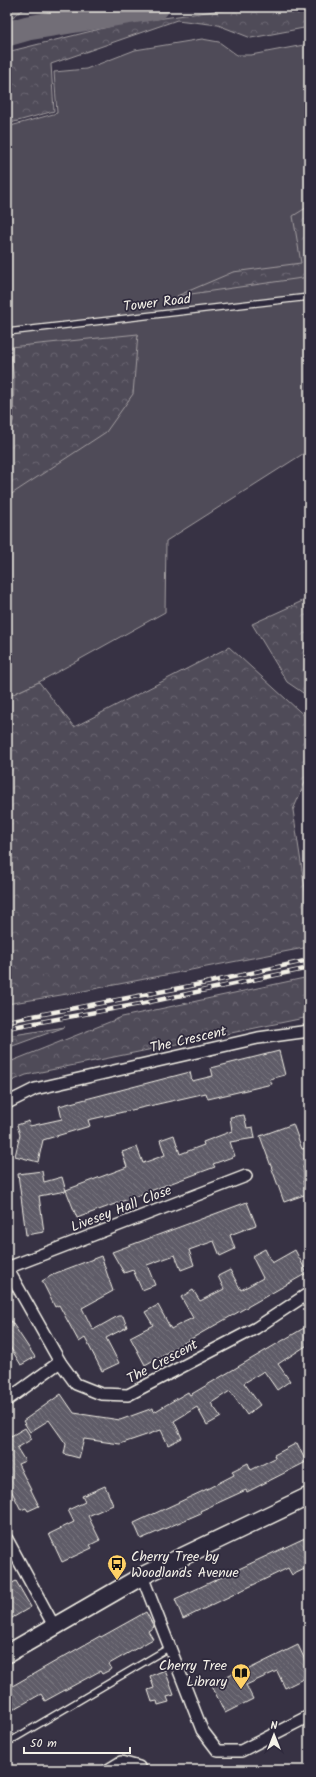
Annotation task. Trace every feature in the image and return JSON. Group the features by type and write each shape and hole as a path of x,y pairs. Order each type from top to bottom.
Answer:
{"main road":[{"path":"7,1654 142,1576 309,1496"}],"street":[{"name":"The Crescent","path":"7,1102 35,1089 258,1038 309,1031"},
{"name":"Livesey Hall Close","path":"7,1268 246,1176"},
{"name":"The Crescent","path":"7,1268 60,1362 76,1384 101,1394 128,1395 256,1328 309,1293"},
{"path":"7,1400 60,1362"},
{"path":"7,1539 54,1626"},
{"path":"142,1576 202,1730 218,1751 241,1751 309,1716"},
{"path":"108,1770 121,1762 139,1768"}],"lane":[{"name":"Tower Road","path":"7,332 309,297"},
{"path":"7,1743 170,1647"}],"green space":[{"path":"7,7 38,7 24,9 7,21"},
{"path":"243,7 309,7 309,27 251,38 218,25 177,20 51,64 54,111 7,124 7,52 120,24"},
{"path":"202,39 219,42 237,55 251,55 309,44 309,450 166,541 165,612 39,682 7,697 7,127 57,113 54,72 86,69 135,50"},
{"path":"309,206 309,277 177,296 233,272 301,263 293,216"},
{"path":"138,334 133,394 106,432 7,497 7,434 13,421 14,379 10,347"},
{"path":"309,598 309,697 287,682 252,624"},
{"path":"229,647 309,720 309,773 293,810 309,915 309,947 73,993 7,1004 7,697 39,682 74,727"},
{"path":"309,977 309,1017 26,1075 7,1083 7,1063 122,1017"},
{"path":"65,1027 7,1048 7,1036"}],"building":[{"path":"279,1051 285,1075 270,1079 272,1084 208,1099 206,1093 88,1120 90,1126 43,1140 38,1162 15,1156 20,1135 17,1125 29,1121 30,1126 62,1119 59,1106 190,1072 192,1081 213,1076 211,1068"},
{"path":"244,1115 247,1128 253,1127 255,1138 230,1142 235,1156 213,1164 215,1167 77,1218 66,1190 127,1167 122,1152 137,1147 143,1163 165,1155 160,1140 174,1135 180,1154 204,1145 203,1142 232,1131 230,1117"},
{"path":"293,1124 302,1149 309,1147 309,1164 303,1167 307,1180 303,1181 307,1194 284,1202 260,1136"},
{"path":"42,1171 44,1182 62,1177 66,1191 39,1196 44,1232 26,1235 18,1174"},
{"path":"247,1202 256,1225 230,1235 235,1249 220,1256 214,1241 189,1250 194,1265 181,1270 175,1255 147,1265 155,1285 142,1290 133,1270 124,1273 112,1252"},
{"path":"265,1249 272,1263 295,1250 307,1273 145,1365 130,1337 153,1325 145,1312 158,1305 171,1329 193,1318 181,1297 193,1290 200,1301 224,1289 218,1276 230,1270 241,1290 263,1278 252,1256"},
{"path":"101,1256 113,1291 82,1308 93,1330 118,1316 123,1316 127,1327 106,1338 119,1363 102,1371 85,1338 79,1342 59,1305 55,1307 42,1281 56,1273"},
{"path":"7,1315 35,1357 21,1365 7,1342"},
{"path":"309,1325 309,1344 278,1364 290,1381 277,1390 264,1371 244,1383 260,1405 247,1415 230,1391 211,1403 221,1417 207,1425 197,1407 174,1421 182,1438 168,1445 161,1430 120,1444 84,1439 79,1458 64,1454 66,1444 49,1420 30,1432 23,1421 61,1394 74,1413 120,1420 153,1408 154,1412 188,1392 190,1395"},
{"path":"25,1428 32,1439 17,1448 25,1461 18,1464 39,1506 28,1511 26,1508 21,1510 7,1482 7,1430 11,1436"},
{"path":"297,1443 306,1462 247,1492 246,1490 200,1511 201,1513 141,1539 134,1523 234,1475 232,1471 248,1463 251,1470 275,1458 274,1455"},
{"path":"105,1486 113,1505 88,1516 100,1540 90,1545 92,1548 62,1562 49,1534 74,1522 68,1510 85,1502 82,1496"},
{"path":"309,1536 309,1567 292,1575 288,1568 183,1619 175,1599"},
{"path":"16,1581 31,1607 7,1621 7,1586"},
{"path":"146,1612 154,1627 148,1631 153,1639 109,1664 112,1669 102,1674 100,1671 45,1701 41,1694 7,1713 7,1689 100,1636 101,1637"},
{"path":"298,1645 306,1662 309,1660 309,1676 285,1688 277,1671 246,1685 253,1699 225,1713 211,1684 239,1670 241,1673"},
{"path":"165,1670 174,1695 167,1697 169,1702 158,1705 157,1701 152,1702 148,1690 154,1688 150,1676"}],"waterway":[{"path":"7,34 28,28 157,7"}],"railway":[{"path":"7,1021 206,983 309,960"},
{"path":"7,1028 140,1004 309,968"}],"place":[{"name":"Cherry Tree by Woodlands Avenue","path":"117,1581"},
{"name":"Cherry Tree Library","path":"241,1690"}]}
